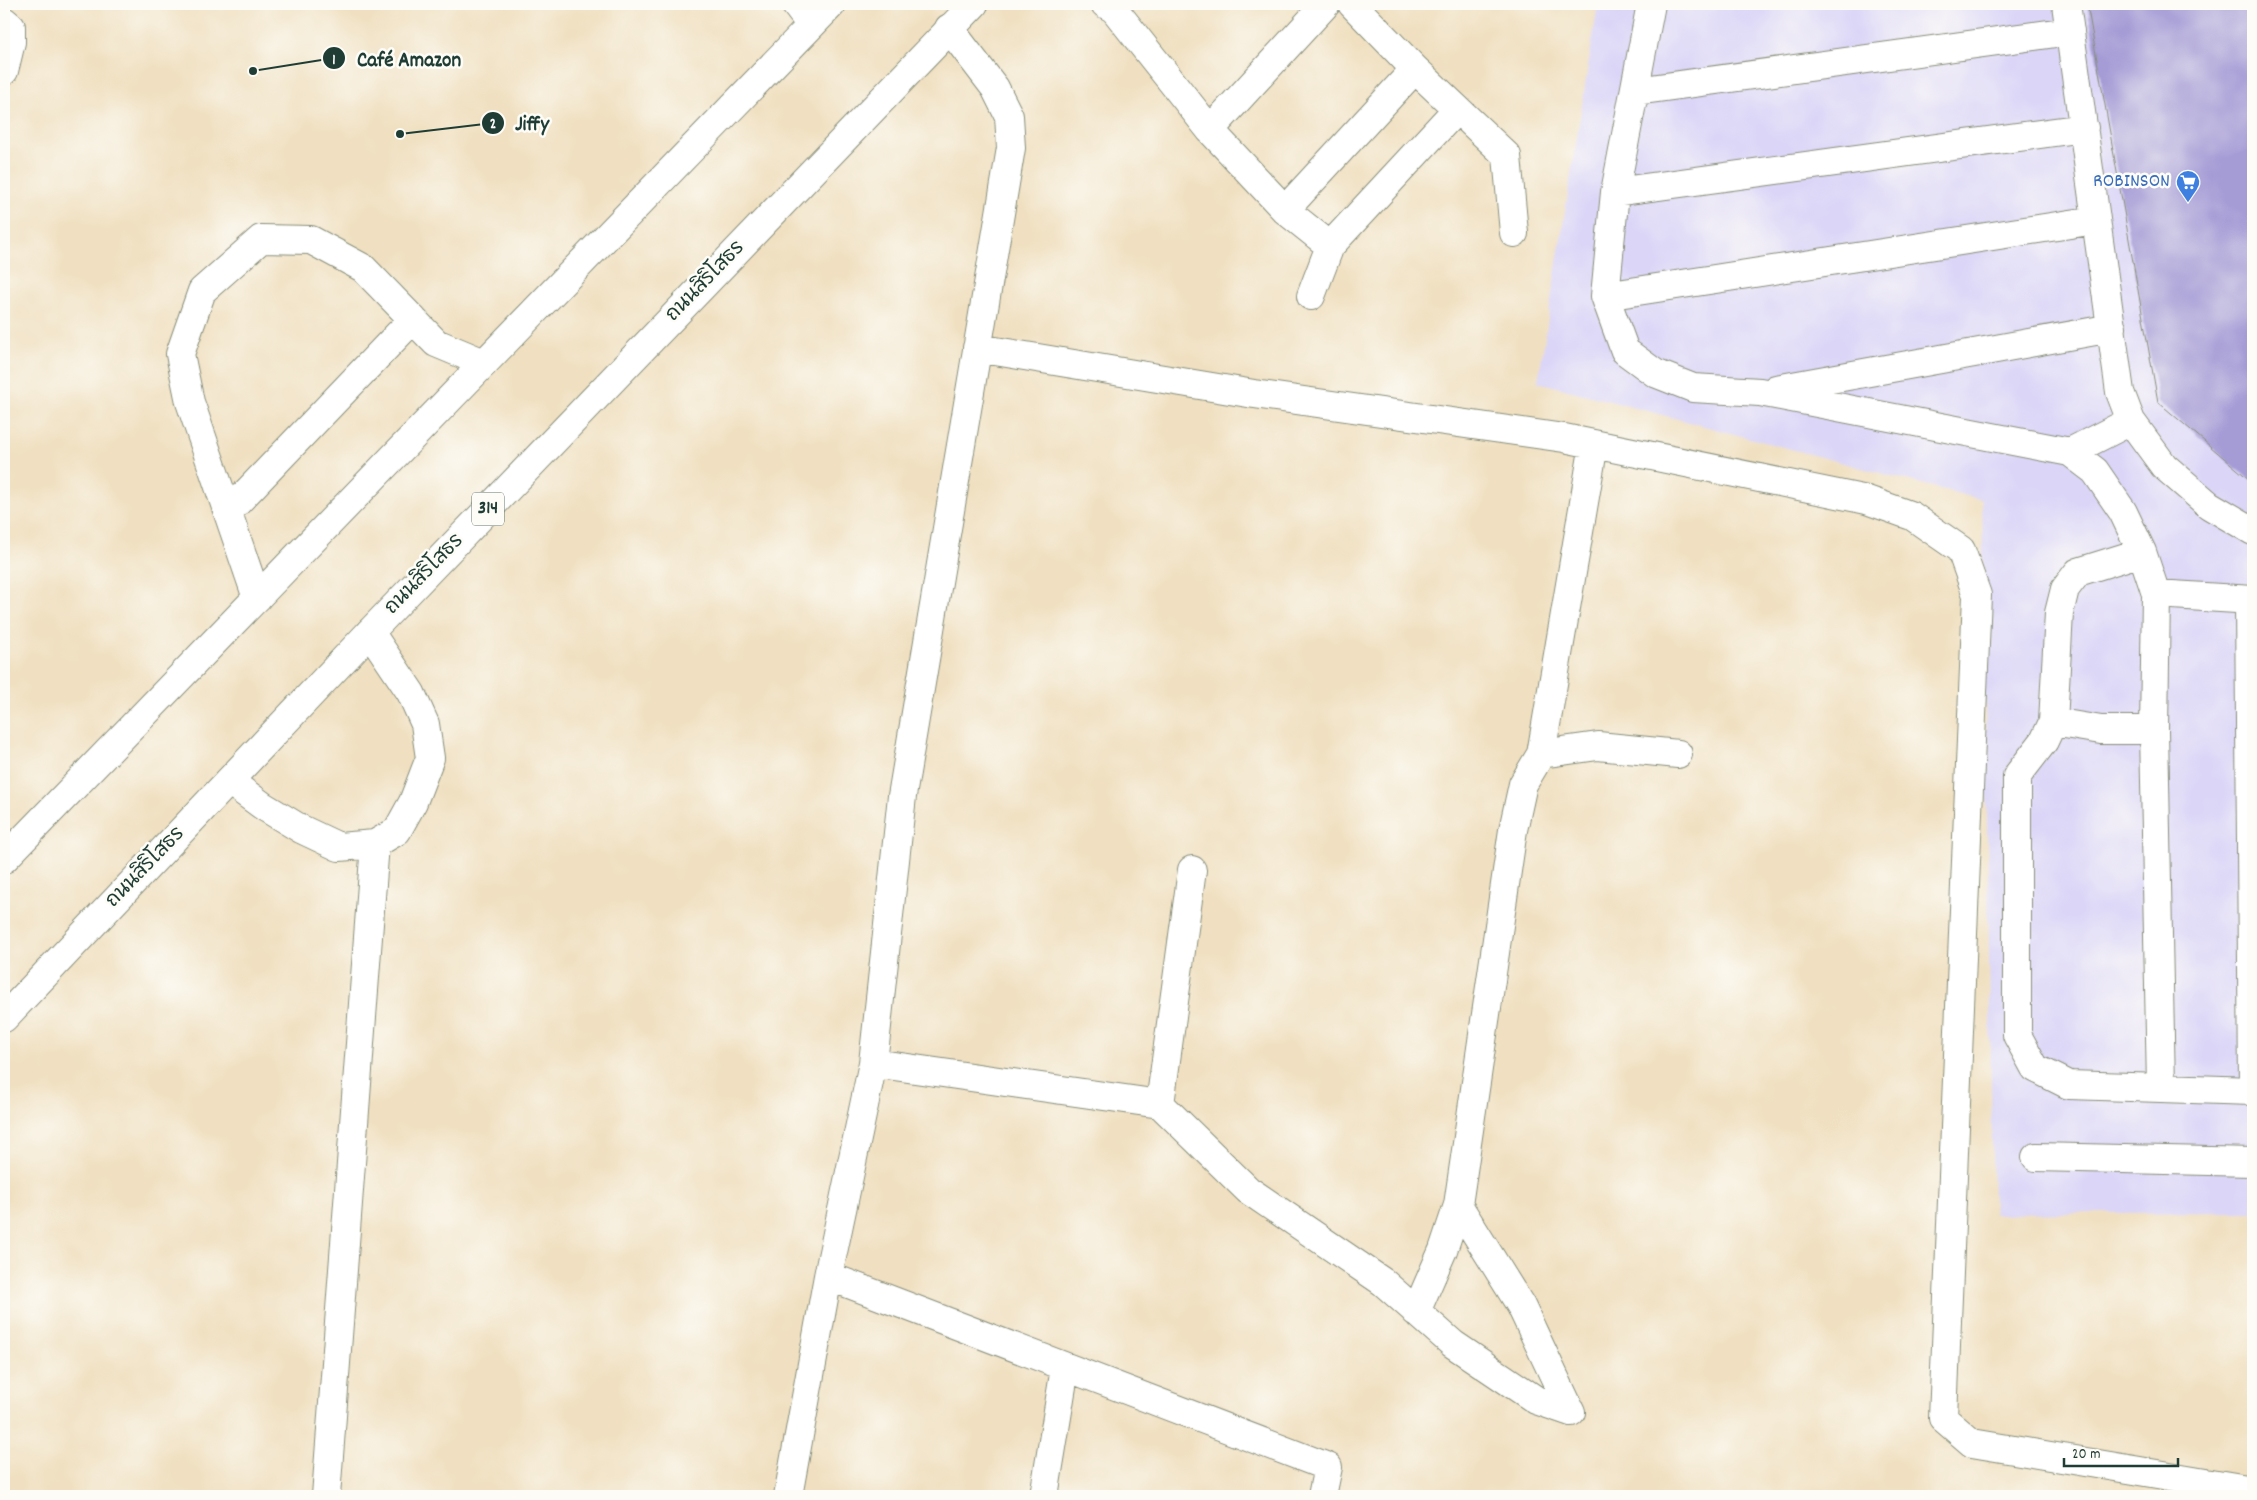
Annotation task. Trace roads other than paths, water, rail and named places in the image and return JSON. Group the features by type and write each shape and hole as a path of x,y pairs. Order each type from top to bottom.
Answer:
{"main road":[{"path":"4,859 484,363 803,14 832,4"},
{"name":"ถนนสิริโสธร","path":"4,1018 370,632 974,4"},
{"path":"1210,130 1326,4"},
{"path":"1352,4 1415,69 1507,156 1514,233"},
{"path":"1651,4 1616,192 1605,296 1625,352 1655,374 1692,388 1760,392 2070,452 2095,471 2123,512 2142,552 2156,594 2154,730 2161,1088"},
{"path":"2066,4 2120,392 2131,421 2164,466 2209,505 2253,531"},
{"path":"1113,6 1210,130 1285,210 1330,246"},
{"path":"4,21 11,28 11,42 4,71"},
{"path":"788,1496 828,1276 873,1063 902,796 1011,148 1010,116 995,88 949,28"},
{"path":"1636,91 2070,31"},
{"path":"1285,210 1415,69"},
{"path":"1311,296 1330,246 1457,109"},
{"path":"1616,192 2084,128"},
{"path":"1605,296 2096,220"},
{"path":"257,598 190,402 180,354 202,291 260,239 311,240 363,268 436,343 484,363"},
{"path":"228,512 413,319"},
{"path":"1760,392 2112,328"},
{"path":"977,348 1254,394 1564,438 1868,500 1912,516 1961,550 1977,595 1942,1418 1972,1443 2253,1490"},
{"path":"2070,452 2131,421"},
{"path":"1416,1312 1443,1250 1458,1205 1513,830 1523,784 1542,754 1594,444"},
{"path":"2142,552 2078,572 2065,589 2059,613 2053,722 2044,741 2017,776 2017,1035 2035,1068 2069,1084 2253,1091"},
{"path":"2156,594 2251,600 2253,1087"},
{"path":"229,781 263,806 301,830 339,847 375,844 397,831 413,802 430,758 425,724 411,694 370,632"},
{"path":"2053,722 2101,730 2154,730"},
{"path":"1542,754 1598,746 1678,754"},
{"path":"326,1496 375,844"},
{"path":"1160,1104 1192,870"},
{"path":"873,1063 1160,1104 1248,1190 1384,1282 1452,1344 1536,1400 1571,1412 1521,1306 1458,1205"},
{"path":"2036,1157 2253,1162"},
{"path":"828,1276 1065,1368 1328,1466 1322,1496"},
{"path":"1044,1496 1065,1368"}],"place":[{"name":"Café Amazon","path":"253,71"},
{"name":"Jiffy","path":"400,134"},
{"name":"ROBINSON","path":"2188,203"}]}
